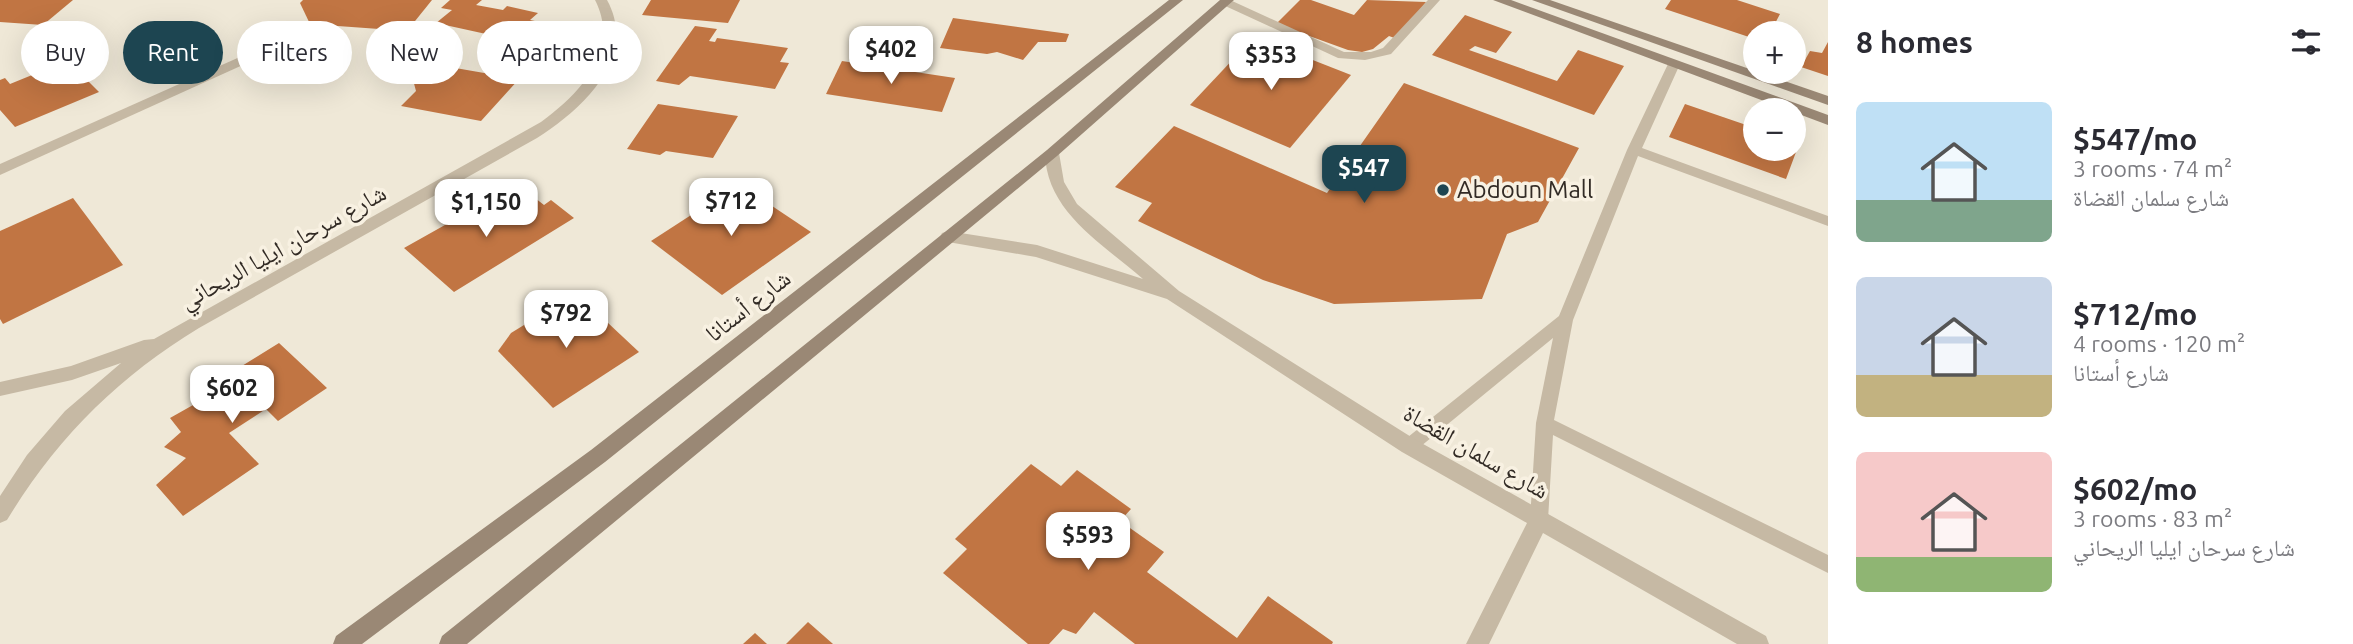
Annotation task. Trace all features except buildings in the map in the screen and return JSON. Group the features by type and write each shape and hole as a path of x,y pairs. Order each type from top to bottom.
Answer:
{"street":[{"name":"شارع سرحان ايليا الريحاني","path":"0,514 26,471 57,429 104,385 167,339 508,148 564,111 583,95 605,61 609,23 601,0"},
{"name":"شارع أستانا","path":"344,644 598,456 1177,0"},
{"path":"1499,0 1828,120"},
{"path":"1538,0 1828,102"},
{"path":"450,644 1052,153 1226,1"},
{"path":"0,170 237,62"},
{"name":"شارع سلمان القضاة","path":"1052,153 1052,171 1061,194 1071,208 1173,295 1409,446 1758,644"},
{"name":"شارع سلمان القضاة","path":"948,237 1037,251 1173,295"},
{"name":"شارع سرحان ايليا الريحاني","path":"0,389 72,373 167,339"},
{"path":"1477,644 1539,520"}],"lane":[{"path":"1226,1 1342,55 1377,56 1387,51 1434,0"},
{"path":"1539,520 1545,423 1565,320 1634,150 1674,64"},
{"path":"1634,150 1828,221"},
{"path":"1409,446 1565,320"},
{"path":"1545,423 1828,565"}],"place":[{"name":"Abdoun Mall","path":"1443,190"}]}
